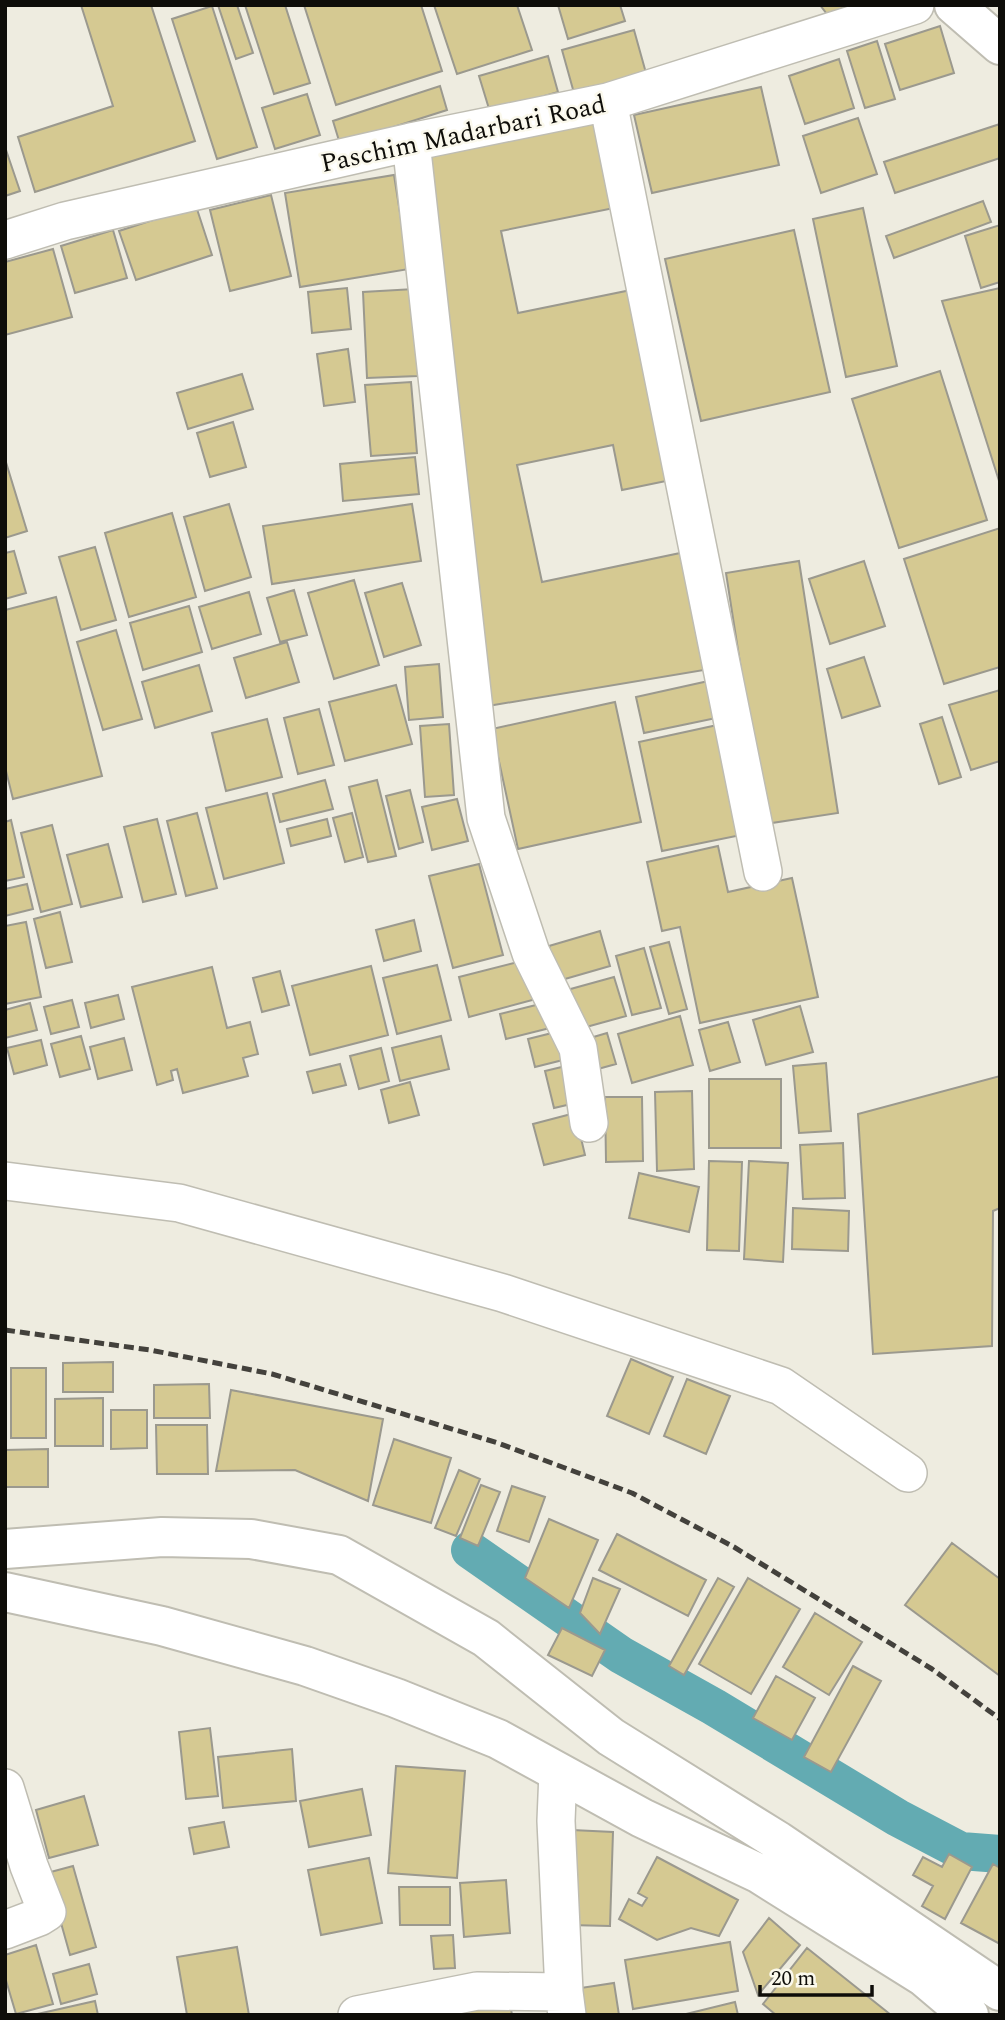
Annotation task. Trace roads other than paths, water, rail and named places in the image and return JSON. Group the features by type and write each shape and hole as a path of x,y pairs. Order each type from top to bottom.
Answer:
{"main road":[{"path":"954,5 1000,44"},
{"path":"5,1549 162,1537 251,1539 339,1555 486,1638 611,1737 778,1841 1000,1991"},
{"path":"5,1592 162,1626 305,1666 396,1698 498,1739 642,1818 758,1873 924,1977 969,2015"},
{"path":"758,1873 778,1841"}],"street":[{"name":"Paschim Madarbari Road","path":"5,240 65,220 411,142 608,102 915,5"},
{"path":"608,102 763,872"},
{"path":"411,142 486,818 531,953 578,1048 589,1123"},
{"path":"5,1181 179,1203 503,1293 780,1386 908,1472"},
{"path":"357,2015 477,1991 565,2003 556,1821 558,1772"},
{"path":"5,1930 47,1912 8,1805"}],"waterway":[{"path":"470,1550 621,1655 714,1707 898,1818 961,1851 1000,1854"}],"railway":[{"path":"5,1330 150,1350 272,1374 498,1443 632,1493 734,1547 932,1669 1000,1719"}]}
